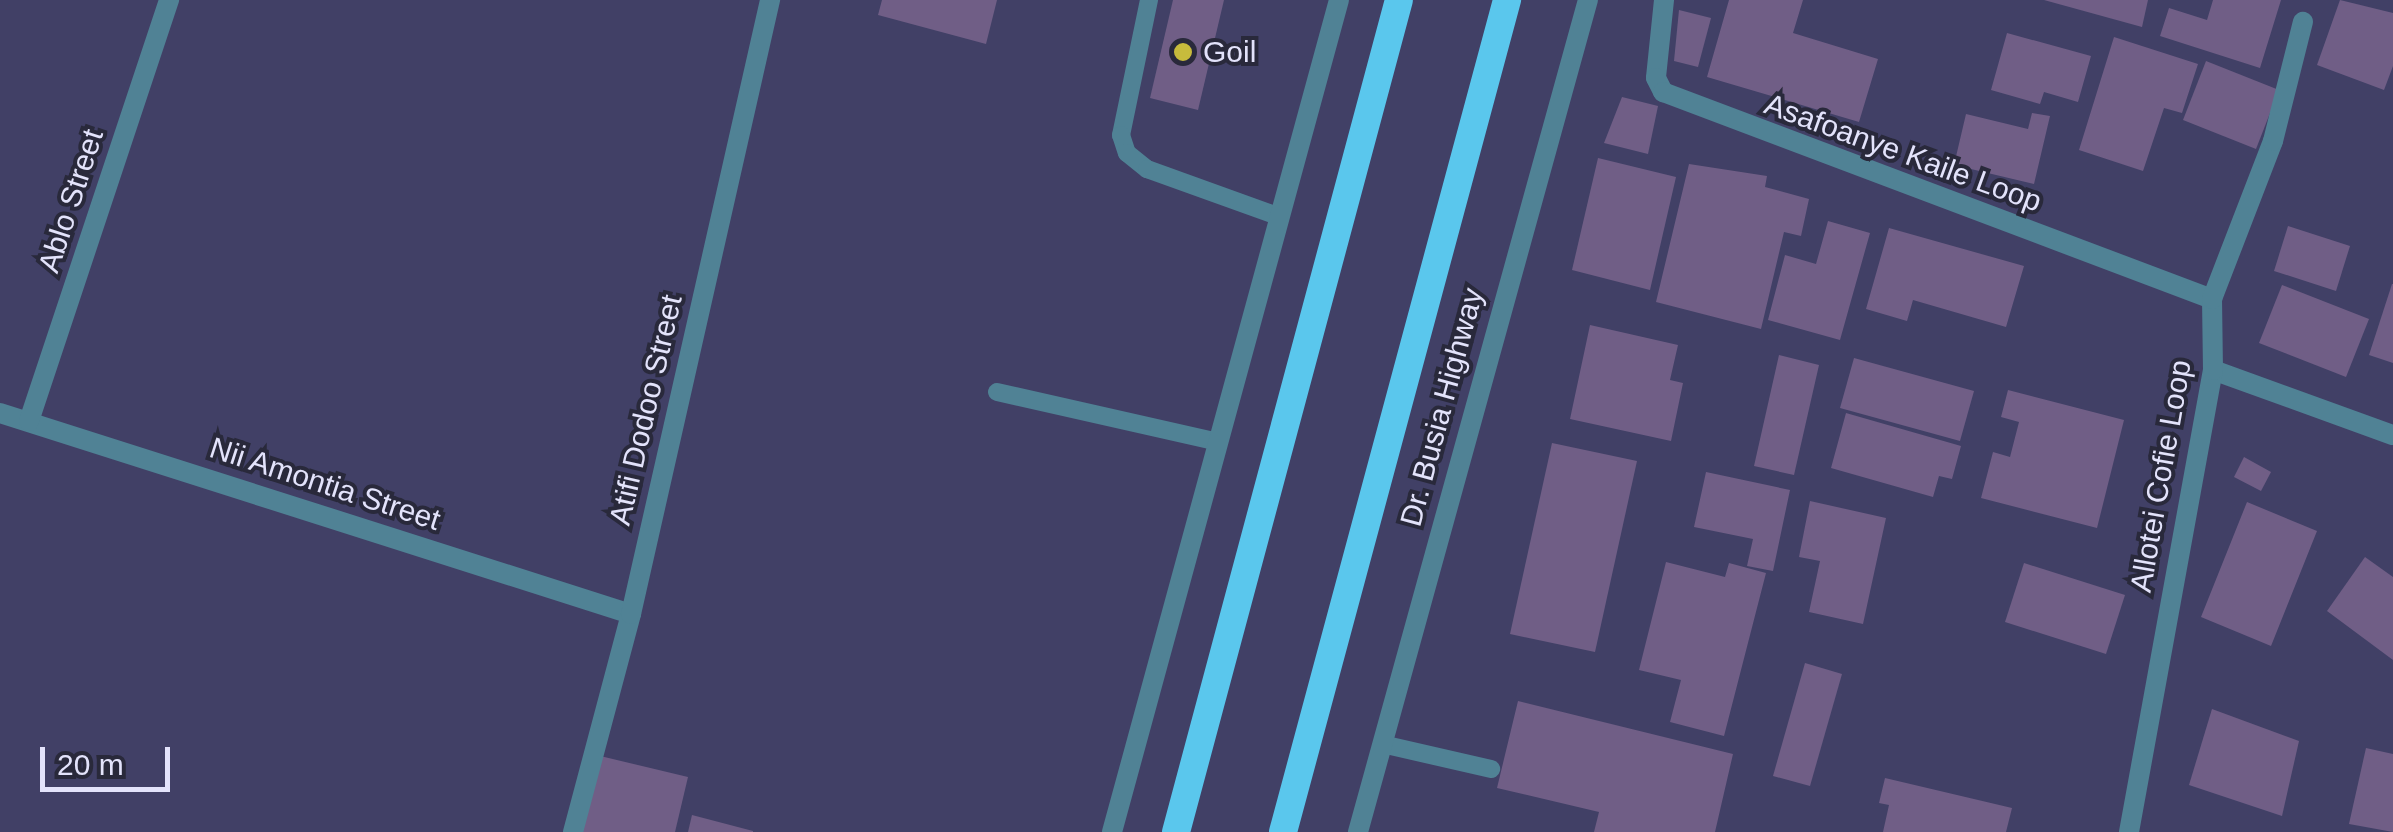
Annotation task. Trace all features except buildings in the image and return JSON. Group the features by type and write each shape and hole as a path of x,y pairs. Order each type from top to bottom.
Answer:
{"highway":[{"path":"1176,832 1399,0"},
{"name":"Dr. Busia Highway","path":"1283,832 1507,0"}],"street":[{"name":"Ablo Street","path":"29,421 169,0"},
{"name":"Atifi Dodoo Street","path":"573,832 631,614 770,0"},
{"path":"1112,832 1339,0"},
{"name":"Dr. Busia Highway","path":"1358,832 1588,0"},
{"name":"Asafoanye Kaile Loop","path":"1664,0 1656,78 1662,92 2212,300"},
{"name":"Allotei Cofie Loop","path":"2129,832 2213,370 2212,300 2273,142 2303,22"},
{"path":"2213,370 2393,436"},
{"name":"Nii Amontia Street","path":"0,413 631,614"}],"lane":[{"path":"1149,0 1121,135 1127,153 1146,169 1280,217"},
{"path":"997,392 1218,442"},
{"path":"1382,744 1491,769"}],"place":[{"name":"Goil","path":"1183,52"}]}
